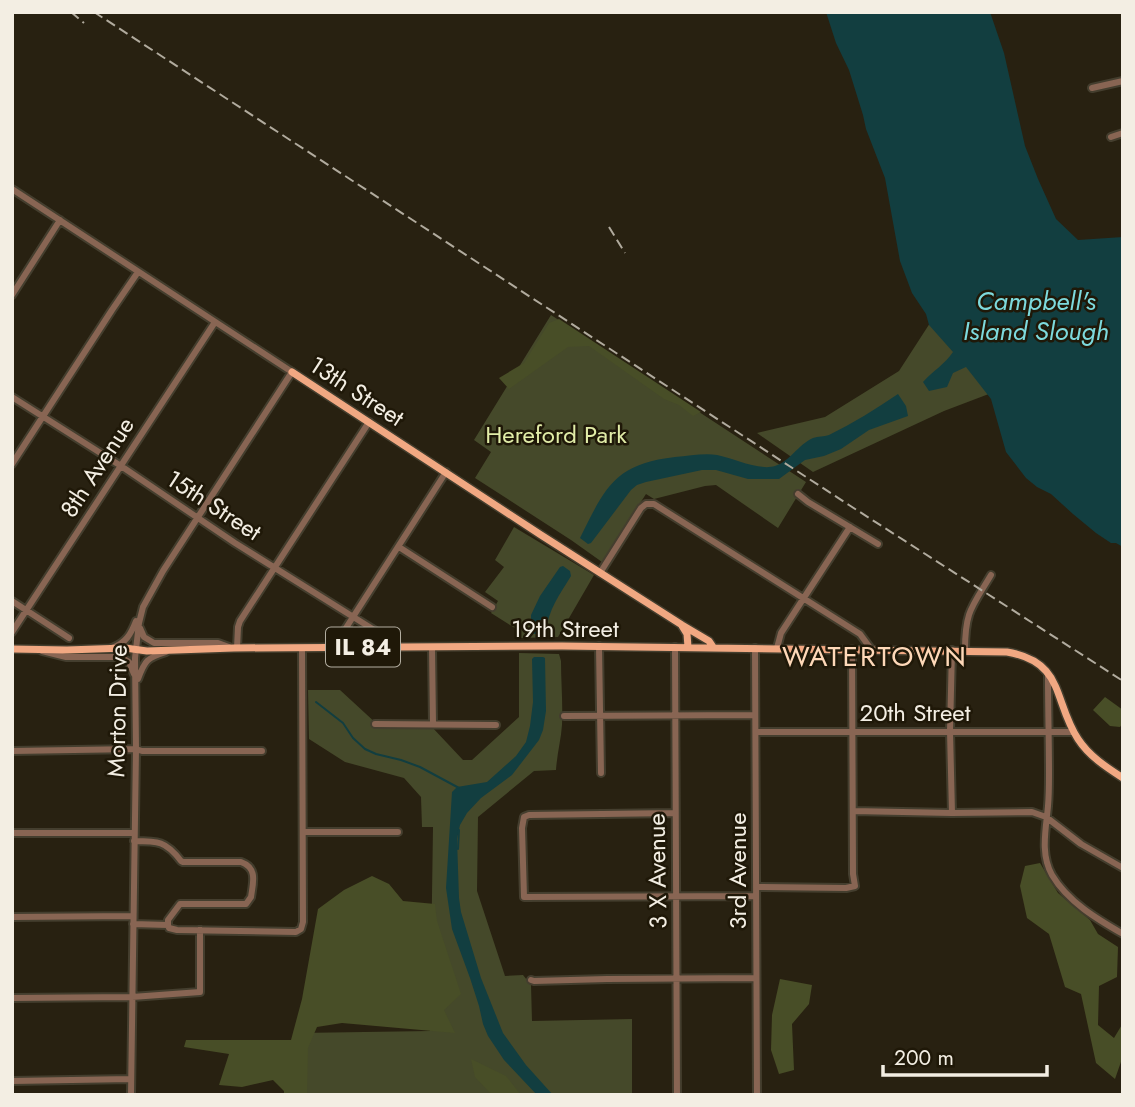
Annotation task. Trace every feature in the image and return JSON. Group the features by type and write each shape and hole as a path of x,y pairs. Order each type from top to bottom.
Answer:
{"main road":[{"name":"13th Street","path":"292,372 709,641 713,647"},
{"path":"682,625 687,634 688,647"},
{"name":"19th Street","path":"12,649 168,651 236,648 599,646 993,651 1020,654 1036,662 1048,674 1058,691 1073,732"},
{"name":"IL 84","path":"1073,732 1093,757 1123,778"}],"street":[{"path":"1092,88 1123,81"},
{"path":"1111,137 1123,133"},
{"name":"13th Street","path":"12,189 292,372"},
{"path":"12,295 60,220"},
{"path":"12,464 138,272"},
{"name":"8th Avenue","path":"12,632 215,322"},
{"name":"Morton Drive","path":"131,1095 135,658 139,624 143,607 197,517 292,372"},
{"name":"15th Street","path":"12,397 387,639 391,647"},
{"path":"139,624 142,635 152,643 218,643 236,648 240,621 369,422"},
{"path":"342,648 344,631 352,617 446,472"},
{"path":"798,494 878,544"},
{"path":"600,573 641,508 651,503 860,634 871,649"},
{"path":"777,648 780,635 850,527"},
{"path":"399,547 492,607"},
{"path":"965,650 968,613 991,575"},
{"path":"12,601 69,638"},
{"path":"108,649 129,637 143,607"},
{"path":"599,646 601,774"},
{"path":"432,647 433,724"},
{"name":"3 X Avenue","path":"675,647 677,1095"},
{"path":"133,924 168,925 173,929 200,930 296,932 301,929 302,648"},
{"name":"3rd Avenue","path":"755,648 757,1095"},
{"path":"33,649 66,657 121,657 129,662 136,682"},
{"path":"756,887 855,886 852,649"},
{"path":"952,650 952,813"},
{"path":"136,682 145,662 168,651"},
{"path":"1048,674 1049,785 1046,863 1066,893 1081,907 1123,933"},
{"path":"564,716 755,715"},
{"path":"375,723 496,725"},
{"name":"20th Street","path":"756,732 1073,732"},
{"path":"12,751 262,751"},
{"path":"853,811 1032,812 1046,817 1090,849 1123,868"},
{"path":"675,813 524,817 524,897 756,896"},
{"path":"303,832 398,832"},
{"path":"12,833 134,837 168,845 183,862 244,863 251,867 253,886 251,897 246,904 180,904 168,920 168,925"},
{"path":"12,917 134,916"},
{"path":"12,998 132,998 200,992 200,930"},
{"path":"531,980 756,978"},
{"path":"12,1080 131,1079"}],"green space":[{"path":"941,306 994,392 944,411 813,472 757,433 825,417 899,371"},
{"name":"Hereford Park","path":"551,315 806,482 778,528 716,485 654,499 646,494 602,562 475,478 491,452 474,440"},
{"path":"559,319 701,412 693,416 679,405 664,399 589,346 568,347 509,389 499,378 524,363 549,323"},
{"path":"514,527 594,575 558,637 519,638 518,630 491,613 498,601 485,592 504,567 495,560"},
{"path":"519,653 559,654 562,717 556,770 534,771 478,817 477,891 505,976 523,975 531,985 532,1021 632,1019 632,1095 299,1095 299,1033 430,1031 433,827 422,827 421,797 404,778 345,762 309,739 308,690 340,690 378,725 431,726 463,760 472,760 519,717"},
{"path":"1105,697 1123,710 1123,723 1120,727 1110,726 1093,710"},
{"path":"1040,863 1058,893 1090,920 1098,934 1118,947 1117,977 1099,986 1098,1025 1114,1038 1123,1023 1123,1056 1115,1079 1096,1063 1081,994 1065,987 1049,934 1027,918 1020,886 1025,866"},
{"path":"372,876 389,884 403,901 435,904 437,921 461,994 444,1010 455,1033 342,1023 317,1027 308,1048 307,1095 284,1095 284,1091 273,1080 242,1087 219,1085 229,1054 184,1047 186,1040 291,1040 302,999 318,909 344,890"},
{"path":"780,979 812,985 809,1004 792,1024 794,1070 779,1074 771,1050 772,1015"},
{"path":"471,1059 506,1076 521,1095 492,1095 475,1077"}],"water":[{"name":"Campbell's Island Slough","path":"826,12 990,12 1004,53 1025,146 1056,219 1078,240 1123,237 1123,547 1096,533 1051,494 1026,478 1006,452 991,399 966,367 953,373 947,387 929,391 923,382 953,352 929,325 926,314 912,293 900,261 885,178 866,129 849,70 836,43"},
{"path":"898,394 906,406 908,416 869,430 841,449 805,460 779,479 748,479 716,470 702,470 646,482 631,490 591,543 588,544 580,538 605,492 614,481 638,466 654,460 707,454 761,467 775,466 808,441 829,435"},
{"path":"563,566 570,571 571,576 552,609 546,632 534,634 531,632 531,615 540,596"},
{"path":"534,657 545,658 546,711 543,730 539,740 512,775 481,798 460,825 457,839 459,898 481,978 503,1033 526,1065 553,1095 537,1095 504,1060 488,1036 452,929 446,888 452,792 457,787 487,782 516,756 526,742 533,702"}],"waterway":[{"path":"316,702 343,723 365,749 420,767 459,788"},
{"path":"458,849 459,830"}],"railway":[{"path":"71,12 84,23"},
{"path":"94,12 1123,681"},
{"path":"609,227 625,253"}],"district":[{"name":"WATERTOWN","path":"875,656"}]}
